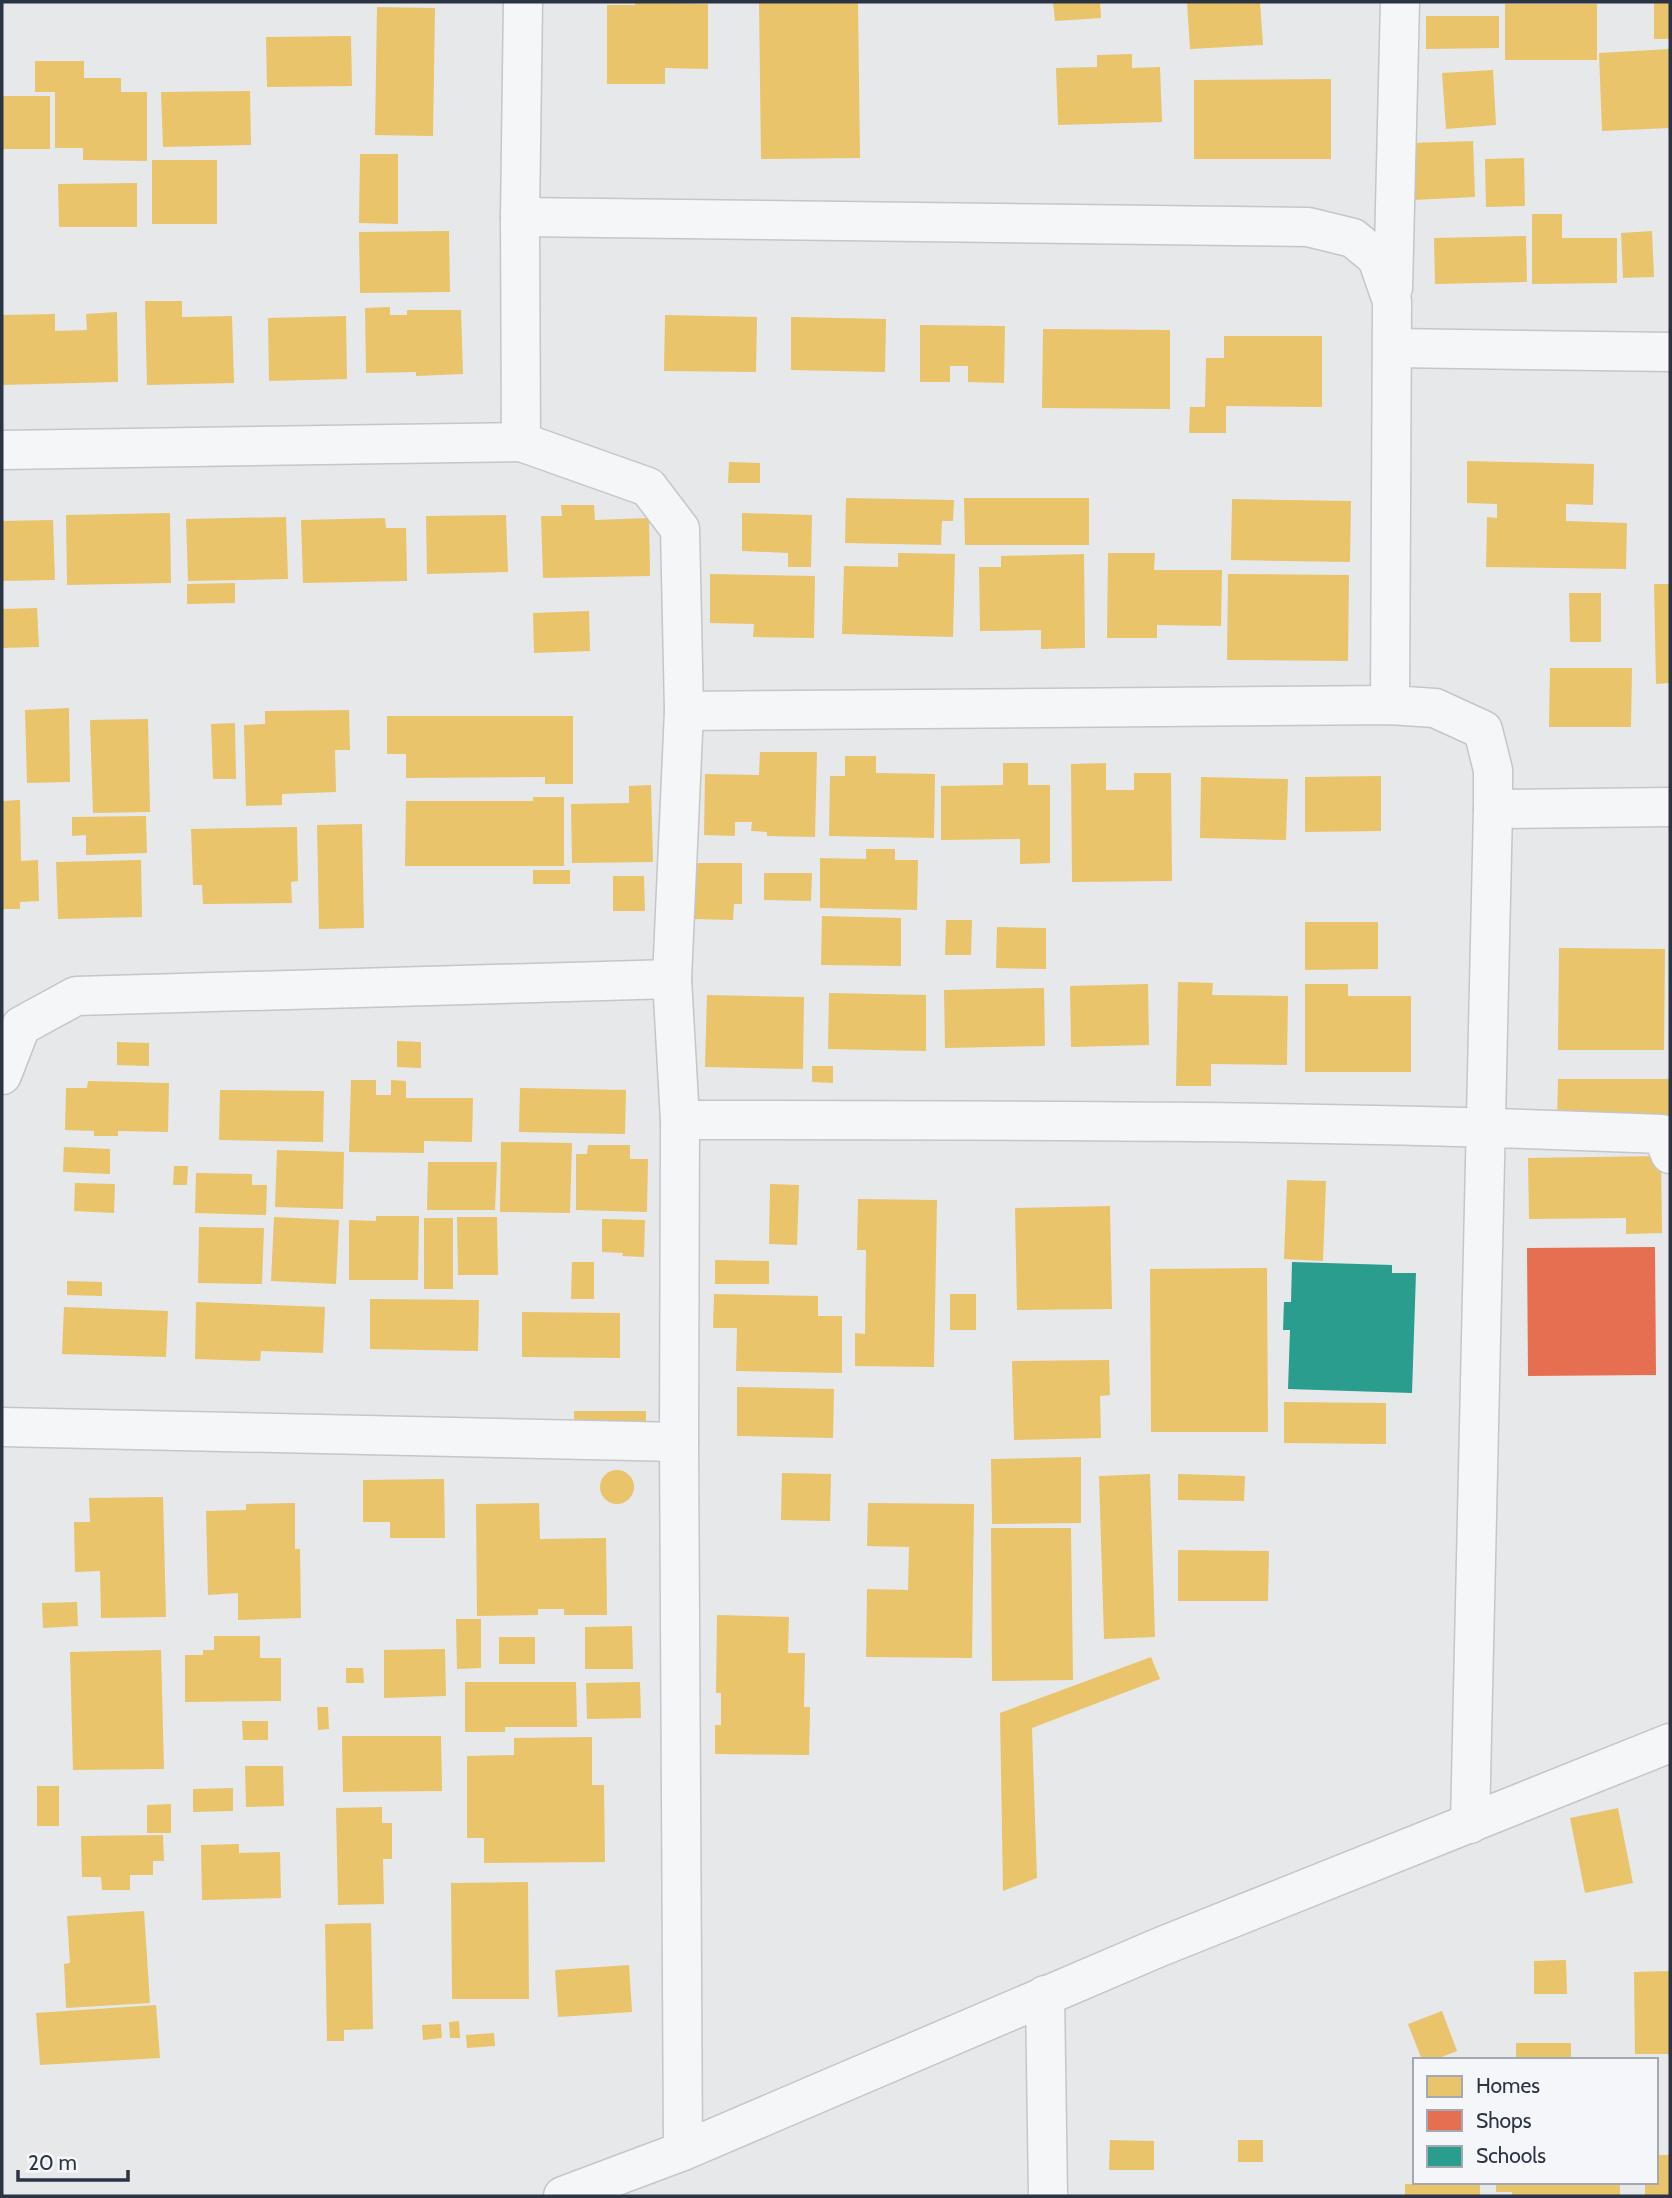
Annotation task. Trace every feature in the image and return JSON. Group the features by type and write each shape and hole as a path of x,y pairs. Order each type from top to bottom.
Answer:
{"street":[{"path":"521,442 523,2"},
{"path":"1390,705 1394,348 1392,301 1400,2"},
{"path":"520,217 1308,227 1353,238 1377,258 1392,301"},
{"path":"1394,348 1670,352"},
{"path":"2,450 521,442 648,487 680,529 684,711 672,979 680,1120 683,2151"},
{"path":"684,711 1390,705 1435,708 1483,730 1493,770 1493,809 1470,1824"},
{"path":"1493,809 1670,807"},
{"path":"2,1075 21,1026 76,996 672,979"},
{"path":"680,1120 1487,1126 1662,1134 1670,1154"},
{"path":"2,1427 679,1442"},
{"path":"563,2196 683,2151 1045,1995 1670,1744"},
{"path":"1045,1995 1048,2196"}],"building: Homes":[{"path":"635,2 708,4 708,69 665,68 665,84 607,84 607,5 635,5"},
{"path":"759,2 858,2 860,158 761,159"},
{"path":"1053,2 1100,2 1101,18 1055,21"},
{"path":"1187,2 1260,2 1263,45 1190,49"},
{"path":"1654,2 1670,2 1670,39 1654,39"},
{"path":"1505,4 1597,4 1597,60 1505,60"},
{"path":"377,7 435,8 433,136 375,135"},
{"path":"1426,16 1499,16 1499,48 1426,49"},
{"path":"351,36 352,86 267,87 266,37"},
{"path":"1670,49 1670,128 1602,131 1599,53"},
{"path":"1132,54 1132,68 1160,67 1162,122 1058,125 1056,68 1097,67 1097,55"},
{"path":"35,61 84,61 84,78 121,78 121,92 147,92 147,161 83,160 83,148 55,148 55,92 35,92"},
{"path":"1493,70 1496,125 1446,129 1442,73"},
{"path":"1331,79 1331,159 1194,159 1194,80"},
{"path":"250,91 251,145 163,147 161,92"},
{"path":"2,96 50,96 50,149 2,149"},
{"path":"1473,141 1475,197 1413,200 1411,143"},
{"path":"360,154 398,154 398,224 359,223"},
{"path":"1524,158 1525,206 1486,207 1485,159"},
{"path":"152,160 217,160 217,224 152,224"},
{"path":"137,183 137,227 59,227 58,184"},
{"path":"1532,214 1562,214 1562,238 1617,238 1617,283 1532,284"},
{"path":"449,231 450,292 360,293 359,232"},
{"path":"1652,231 1654,277 1623,278 1621,233"},
{"path":"1526,236 1527,282 1435,284 1434,238"},
{"path":"145,301 182,301 182,317 232,316 234,383 147,385"},
{"path":"390,307 390,315 407,315 407,310 461,310 463,374 416,376 416,372 366,373 365,308"},
{"path":"117,312 118,382 2,385 2,315 55,314 55,331 87,330 86,314"},
{"path":"665,315 757,317 756,372 664,371"},
{"path":"346,316 347,379 269,381 268,318"},
{"path":"791,317 886,319 885,372 791,370"},
{"path":"920,325 1005,326 1004,383 968,382 968,366 950,366 950,382 920,382"},
{"path":"1043,329 1170,330 1170,409 1042,408"},
{"path":"1224,336 1322,336 1322,407 1226,406 1226,433 1189,433 1190,407 1205,407 1206,358 1224,358"},
{"path":"1467,461 1594,464 1593,505 1566,504 1566,521 1627,523 1626,569 1486,567 1487,517 1497,518 1497,504 1467,503"},
{"path":"729,462 760,463 760,483 728,483"},
{"path":"846,498 954,500 953,521 942,521 941,545 845,543"},
{"path":"964,498 1089,498 1089,545 965,545"},
{"path":"1232,499 1351,501 1350,562 1231,560"},
{"path":"561,505 594,505 595,520 649,518 650,576 543,578 541,516 562,516"},
{"path":"170,513 171,583 67,585 66,515"},
{"path":"742,513 812,515 811,567 788,567 788,553 742,551"},
{"path":"506,515 508,572 427,574 426,516"},
{"path":"286,517 288,579 188,581 186,519"},
{"path":"385,518 386,528 406,528 407,581 303,583 301,520"},
{"path":"53,520 55,580 2,581 2,521"},
{"path":"898,553 955,554 953,637 842,634 844,566 898,567"},
{"path":"1108,553 1155,553 1154,570 1222,570 1221,626 1157,625 1157,638 1107,638"},
{"path":"1084,554 1085,648 1041,649 1041,630 980,631 979,567 1001,567 1001,556"},
{"path":"710,574 815,576 814,638 753,637 754,624 710,623"},
{"path":"1228,574 1349,575 1348,661 1227,660"},
{"path":"235,583 235,603 187,604 187,584"},
{"path":"1654,584 1670,584 1670,683 1656,684"},
{"path":"1569,593 1601,593 1601,642 1570,642"},
{"path":"37,608 39,647 2,648 2,609"},
{"path":"589,611 590,651 534,653 533,613"},
{"path":"1550,668 1632,668 1631,727 1549,727"},
{"path":"69,708 70,782 27,783 25,710"},
{"path":"349,710 350,750 335,750 336,792 282,794 282,805 246,806 244,725 265,724 265,711"},
{"path":"387,716 573,716 573,784 545,784 545,777 406,778 406,754 387,754"},
{"path":"148,719 150,812 93,813 90,720"},
{"path":"235,723 236,779 213,779 211,724"},
{"path":"760,752 817,752 815,837 767,836 767,832 751,831 752,822 735,822 735,836 704,835 705,774 759,775"},
{"path":"845,756 876,756 876,773 935,774 934,838 829,836 830,776 845,776"},
{"path":"1003,763 1028,763 1028,785 1050,785 1050,863 1020,864 1020,839 941,840 941,786 1003,785"},
{"path":"1106,763 1106,790 1134,790 1134,773 1171,773 1172,881 1072,882 1071,764"},
{"path":"1381,776 1381,831 1305,832 1305,777"},
{"path":"1201,777 1288,779 1286,840 1200,838"},
{"path":"651,785 653,862 572,863 571,804 629,803 629,786"},
{"path":"533,797 564,797 564,866 405,866 406,801 533,801"},
{"path":"20,800 21,861 38,860 39,901 20,902 20,909 2,909 2,801"},
{"path":"146,816 147,853 86,855 86,835 72,836 72,817"},
{"path":"362,824 364,928 319,929 317,825"},
{"path":"297,827 298,881 291,882 292,903 203,904 202,885 193,885 191,829"},
{"path":"866,849 895,849 895,860 918,860 917,910 820,908 820,858 866,859"},
{"path":"141,860 142,917 58,919 56,862"},
{"path":"694,863 742,863 742,904 734,904 733,920 694,919"},
{"path":"533,870 570,870 570,884 533,884"},
{"path":"764,873 812,873 811,901 764,900"},
{"path":"613,876 644,876 645,911 613,911"},
{"path":"822,916 901,918 901,966 821,965"},
{"path":"946,920 972,920 971,955 945,955"},
{"path":"1305,922 1378,922 1378,969 1305,970"},
{"path":"997,927 1046,928 1046,969 996,968"},
{"path":"1559,948 1665,949 1664,1050 1558,1050"},
{"path":"1178,982 1213,983 1212,995 1288,996 1287,1065 1211,1064 1211,1086 1176,1086"},
{"path":"1148,984 1149,1045 1071,1047 1070,986"},
{"path":"1305,984 1348,984 1348,996 1411,996 1411,1072 1305,1072"},
{"path":"1044,988 1045,1046 945,1048 944,990"},
{"path":"829,993 926,995 926,1051 828,1049"},
{"path":"707,995 804,997 803,1069 705,1067"},
{"path":"397,1041 421,1042 421,1068 397,1067"},
{"path":"117,1042 149,1043 149,1066 117,1065"},
{"path":"812,1066 833,1066 833,1083 812,1082"},
{"path":"1558,1079 1670,1079 1670,1120 1557,1120"},
{"path":"351,1080 376,1080 376,1095 391,1095 391,1080 406,1081 406,1098 473,1098 472,1142 424,1141 424,1153 349,1152"},
{"path":"88,1081 169,1083 168,1132 118,1131 118,1136 94,1136 94,1131 65,1130 66,1088 87,1088"},
{"path":"520,1088 626,1090 625,1134 519,1132"},
{"path":"220,1090 324,1091 323,1142 219,1140"},
{"path":"501,1142 572,1143 570,1213 500,1212"},
{"path":"588,1145 630,1145 630,1159 648,1159 647,1212 576,1210 576,1154 587,1154"},
{"path":"64,1147 110,1149 110,1174 63,1172"},
{"path":"277,1150 344,1152 343,1209 275,1207"},
{"path":"1661,1156 1662,1233 1626,1234 1626,1218 1529,1219 1528,1158"},
{"path":"428,1162 497,1162 495,1210 427,1210"},
{"path":"174,1166 188,1166 187,1185 173,1185"},
{"path":"196,1173 252,1174 252,1185 267,1185 266,1215 195,1213"},
{"path":"1287,1180 1326,1181 1323,1261 1284,1259"},
{"path":"75,1183 115,1184 114,1213 74,1211"},
{"path":"770,1184 799,1185 797,1245 769,1244"},
{"path":"858,1199 937,1200 934,1367 855,1366 855,1333 865,1334 866,1250 857,1250"},
{"path":"1110,1206 1112,1309 1017,1310 1015,1208"},
{"path":"376,1216 419,1216 418,1280 349,1280 349,1220 376,1221"},
{"path":"274,1217 339,1220 336,1284 271,1281"},
{"path":"457,1217 497,1217 498,1275 458,1275"},
{"path":"424,1218 453,1218 453,1289 424,1289"},
{"path":"602,1219 645,1220 644,1257 602,1252"},
{"path":"199,1227 264,1228 262,1284 198,1283"},
{"path":"715,1260 769,1261 769,1284 715,1284"},
{"path":"572,1262 594,1262 594,1299 571,1299"},
{"path":"1267,1268 1268,1432 1151,1432 1150,1269"},
{"path":"67,1281 102,1282 102,1296 67,1295"},
{"path":"714,1294 818,1296 818,1316 842,1316 842,1373 736,1371 737,1328 713,1328"},
{"path":"950,1294 976,1294 976,1330 950,1330"},
{"path":"370,1299 479,1300 478,1351 370,1349"},
{"path":"196,1302 325,1307 323,1353 261,1351 260,1361 195,1359"},
{"path":"64,1307 168,1311 166,1357 62,1354"},
{"path":"522,1312 620,1313 620,1358 522,1357"},
{"path":"1109,1360 1110,1395 1100,1396 1101,1438 1014,1440 1012,1361"},
{"path":"737,1387 834,1389 833,1438 737,1436"},
{"path":"1284,1402 1386,1403 1386,1444 1284,1443"},
{"path":"574,1411 646,1411 646,1436 574,1436"},
{"path":"1081,1457 1081,1523 992,1524 991,1459"},
{"path":"617,1470 629,1475 634,1487 629,1499 617,1504 605,1499 600,1487 605,1475"},
{"path":"782,1473 831,1474 830,1521 781,1520"},
{"path":"1150,1474 1155,1637 1104,1639 1099,1476"},
{"path":"1178,1474 1245,1476 1244,1501 1178,1500"},
{"path":"444,1479 445,1538 390,1538 390,1522 363,1522 363,1480"},
{"path":"163,1497 166,1617 101,1618 100,1571 75,1572 74,1522 90,1522 89,1498"},
{"path":"295,1503 295,1549 300,1549 301,1618 238,1620 238,1593 208,1595 206,1511 246,1510 246,1504"},
{"path":"539,1503 540,1539 606,1538 607,1615 564,1615 564,1609 538,1609 538,1615 477,1616 476,1504"},
{"path":"868,1503 974,1504 972,1658 866,1657 867,1589 908,1590 909,1547 867,1546"},
{"path":"991,1528 1071,1528 1073,1680 992,1681"},
{"path":"1178,1550 1269,1551 1268,1601 1178,1601"},
{"path":"77,1602 78,1626 43,1628 42,1603"},
{"path":"717,1615 789,1617 788,1653 805,1653 804,1707 810,1707 809,1755 715,1754 715,1725 721,1725 721,1693 716,1693"},
{"path":"456,1619 481,1619 481,1668 457,1669"},
{"path":"632,1626 633,1669 585,1669 585,1627"},
{"path":"214,1636 260,1636 260,1658 281,1658 281,1701 185,1702 185,1655 203,1655 203,1650 214,1650"},
{"path":"499,1637 535,1637 535,1664 499,1664"},
{"path":"445,1649 446,1696 384,1698 384,1650"},
{"path":"161,1650 164,1769 73,1770 70,1652"},
{"path":"1151,1657 1160,1679 1032,1728 1037,1878 1003,1891 1000,1713"},
{"path":"346,1668 363,1668 364,1683 346,1683"},
{"path":"465,1682 576,1682 577,1727 505,1727 505,1732 465,1732"},
{"path":"640,1682 641,1718 587,1719 586,1683"},
{"path":"317,1707 328,1707 329,1729 318,1730"},
{"path":"242,1721 268,1721 268,1740 243,1740"},
{"path":"342,1736 441,1736 442,1791 343,1792"},
{"path":"592,1737 592,1785 604,1785 605,1862 484,1863 484,1838 467,1838 467,1756 514,1755 514,1738"},
{"path":"245,1766 283,1766 284,1806 246,1807"},
{"path":"37,1786 59,1786 59,1826 37,1826"},
{"path":"233,1788 233,1811 193,1812 193,1789"},
{"path":"171,1804 171,1833 147,1833 147,1805"},
{"path":"382,1807 382,1823 392,1823 392,1859 383,1859 384,1904 338,1905 336,1808"},
{"path":"1618,1808 1633,1883 1585,1893 1570,1818"},
{"path":"163,1835 164,1861 153,1861 153,1875 130,1875 130,1890 102,1890 101,1877 82,1877 81,1836"},
{"path":"239,1844 239,1853 280,1852 281,1898 202,1900 201,1845"},
{"path":"528,1882 529,1999 452,1999 451,1883"},
{"path":"144,1911 150,2003 66,2008 64,1964 70,1963 67,1916"},
{"path":"371,1923 373,2029 344,2030 344,2041 327,2041 325,1924"},
{"path":"1566,1960 1567,1994 1534,1994 1534,1961"},
{"path":"629,1965 632,2012 558,2017 555,1970"},
{"path":"1670,1971 1670,2054 1635,2054 1634,1972"},
{"path":"156,2005 160,2058 40,2065 36,2013"},
{"path":"1442,2011 1457,2051 1439,2058 1421,2058 1408,2024"},
{"path":"459,2021 460,2038 450,2038 449,2022"},
{"path":"441,2024 442,2038 423,2040 422,2025"},
{"path":"494,2033 495,2046 467,2048 466,2035"},
{"path":"1516,2043 1571,2043 1571,2058 1516,2058"},
{"path":"1110,2140 1154,2141 1154,2170 1109,2170"},
{"path":"1238,2140 1263,2140 1263,2162 1238,2162"},
{"path":"1658,2155 1670,2155 1670,2196 1645,2196 1645,2184 1658,2184"},
{"path":"1405,2184 1480,2185 1480,2196 1405,2196"},
{"path":"1496,2184 1620,2184 1620,2196 1512,2196 1512,2192 1496,2192"}],"building: Shops":[{"path":"1655,1247 1656,1375 1528,1376 1527,1248"}],"building: Schools":[{"path":"1292,1262 1392,1265 1392,1273 1416,1273 1412,1393 1288,1389 1290,1330 1283,1330 1284,1302 1291,1302"}]}
